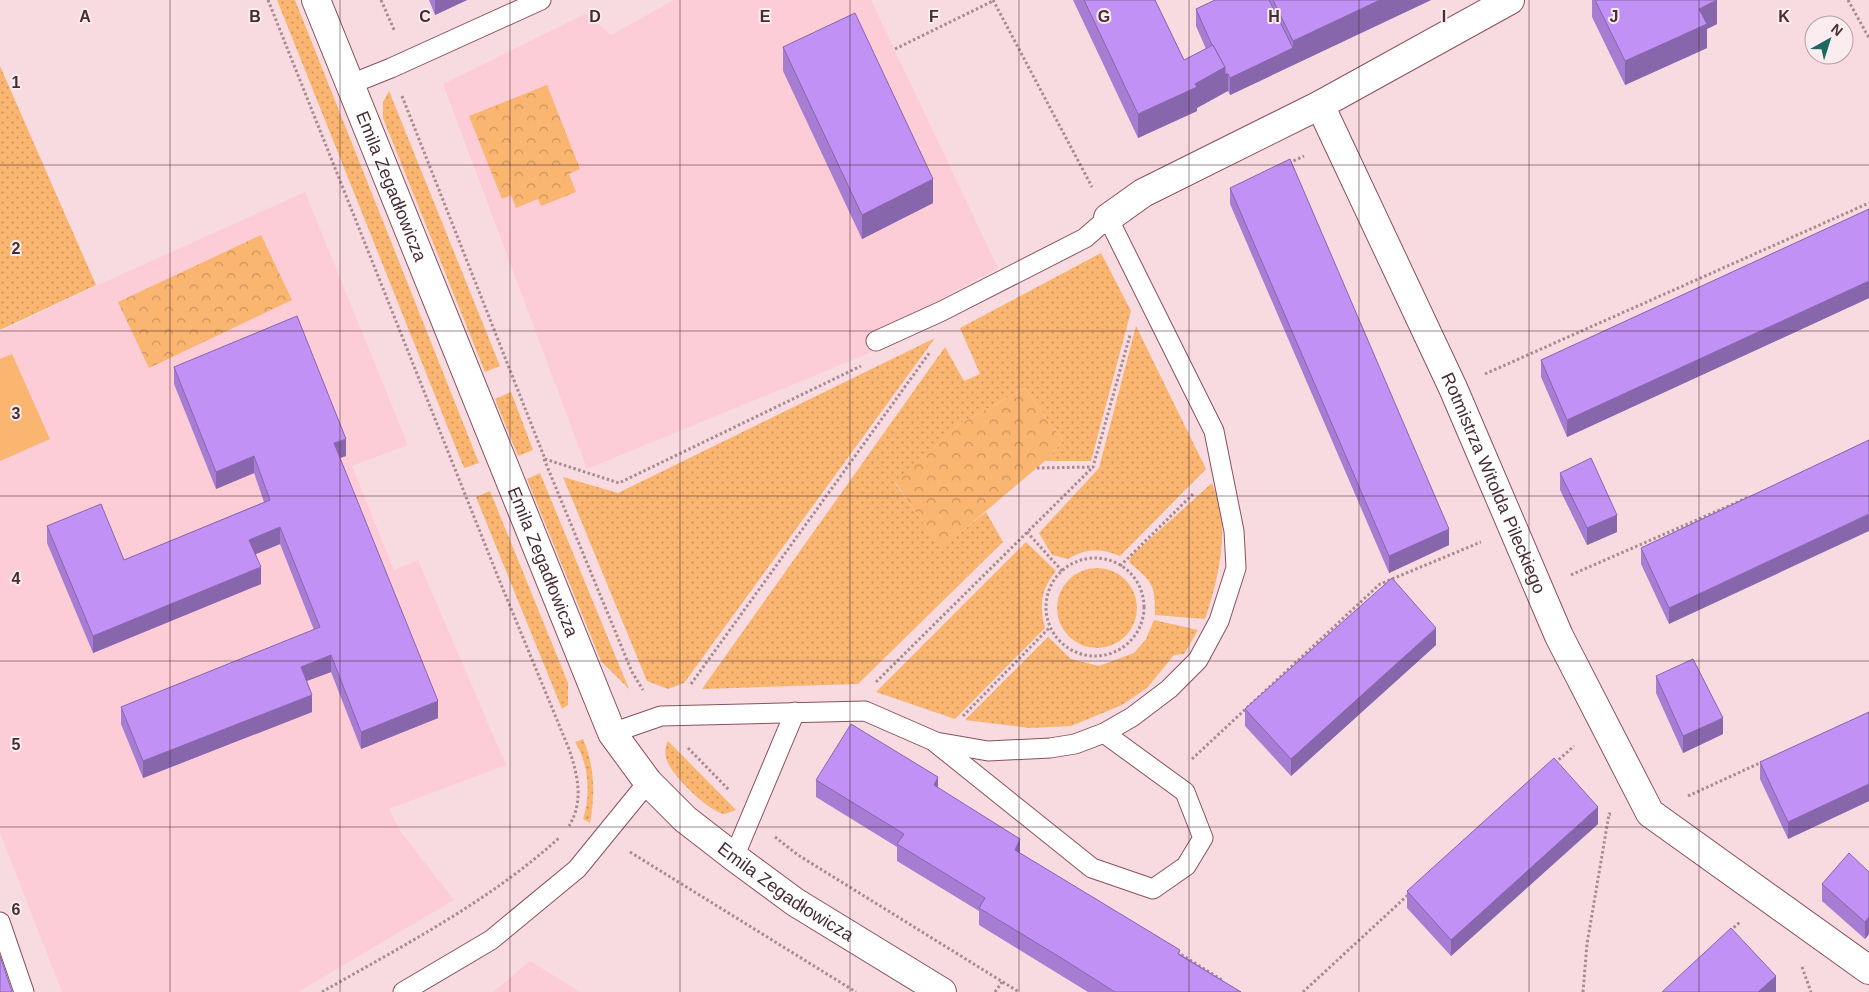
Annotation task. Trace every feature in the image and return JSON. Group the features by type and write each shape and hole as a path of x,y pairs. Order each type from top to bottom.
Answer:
{"street":[{"name":"Emila Zegadłowicza","path":"316,0 612,732 648,782 686,819 734,858 795,902 942,992"},
{"path":"1108,218 1143,193 1320,105 1510,0"},
{"name":"Rotmistrza Witolda Pileckiego","path":"1320,105 1453,388 1559,636 1650,813 1869,970"}],"lane":[{"path":"351,84 391,68 541,0"},
{"path":"612,732 662,716 864,711 936,742 988,751 1050,748 1075,744 1104,733 1132,717 1169,689 1198,660 1219,621 1236,568 1234,531 1222,468 1214,431 1108,218 1085,238 942,311 876,340"},
{"path":"734,858 795,712"},
{"path":"936,742 1092,868 1153,889 1186,866 1203,838 1185,792 1104,733"},
{"path":"403,992 491,940 577,869 648,782"},
{"path":"0,922 24,992"}],"path":[{"path":"268,0 498,577 569,749 578,786 577,809 568,828"},
{"path":"381,0 396,34 391,68 545,459 632,672 646,696 680,739 774,836 798,855 1019,992"},
{"path":"1848,0 1869,38"},
{"path":"895,49 993,1"},
{"path":"1280,167 1307,155"},
{"path":"1453,388 1869,203"},
{"path":"871,686 1093,467 1130,334"},
{"path":"686,691 935,346"},
{"path":"538,462 545,459"},
{"path":"1037,468 1093,467"},
{"path":"1120,566 1193,493 1222,468"},
{"path":"1539,589 1753,495"},
{"path":"1027,532 1063,572"},
{"path":"1171,782 1187,763 1380,584 1486,540"},
{"path":"1101,559 1120,566 1131,574 1141,588 1145,604 1143,621 1135,636 1123,648 1107,655 1090,656 1074,651 1060,641 1050,627 1046,610 1048,593 1056,578 1068,566 1084,560 1101,559"},
{"path":"960,719 1050,627"},
{"path":"1552,765 1574,746 1570,737"},
{"path":"1583,992 1587,944 1608,814 1650,813 1764,761"},
{"path":"573,819 856,992"},
{"path":"774,836 775,827"},
{"path":"322,992 472,904 562,836"},
{"path":"1303,992 1413,890"},
{"path":"1729,931 1744,918"},
{"path":"1174,949 1224,981"},
{"path":"995,992 1002,982"}],"shaded area":[{"path":"674,0 871,0 998,268 926,307 867,334 872,352 587,469 443,84 587,13 611,35"},
{"path":"305,192 408,445 352,466 394,570 418,560 506,765 389,809 401,832 454,900 298,992 62,992 0,833 0,332 98,285"},
{"path":"530,961 580,992 493,992"}],"green space":[{"path":"277,0 295,0 479,463 464,468"},
{"path":"0,66 96,285 0,330"},
{"path":"547,85 580,169 569,174 576,192 541,206 538,199 516,208 511,195 502,199 469,116"},
{"path":"389,91 500,366 485,372 383,118 383,102"},
{"path":"261,235 292,300 149,368 118,302"},
{"path":"1101,253 1131,311 1091,461 1045,461 1063,441 1025,388 958,425 895,483 941,548 986,512 1003,542 858,684 702,689 945,347 964,381 980,374 960,328"},
{"path":"1136,326 1206,469 1120,556 1094,550 1068,559 1052,555 1039,533 1099,468"},
{"path":"935,338 684,683 668,689 647,681 563,477 618,493"},
{"path":"12,354 50,439 0,461 0,359"},
{"path":"1025,388 1063,441 1045,461 941,549 895,482 958,425"},
{"path":"511,392 533,450 518,456 495,399"},
{"path":"540,473 629,689 601,661 527,479"},
{"path":"1212,483 1220,509 1222,536 1216,579 1205,619 1155,615 1151,584 1129,562 1131,556"},
{"path":"490,491 568,683 568,705 562,709 476,497"},
{"path":"1026,542 1056,571 1044,591 1042,612 1045,628 955,719 876,692"},
{"path":"1089,568 1105,568 1126,579 1137,600 1137,616 1126,637 1105,648 1089,648 1075,642 1063,630 1057,616 1057,600 1063,586 1075,574"},
{"path":"1154,620 1198,630 1184,654 1174,655 1147,688 1122,705 1071,726 1030,728 965,720 1048,637 1071,659 1099,666 1134,653 1146,639"},
{"path":"583,739 590,760 593,781 590,823 583,819 588,790 586,770 575,742"},
{"path":"668,740 736,810 725,814 718,812 702,801 677,777 666,757 665,752"}],"building":[{"path":"1084,0 1155,0 1184,60 1213,45 1225,67 1195,84 1197,87 1138,114"},
{"path":"1215,0 1269,0 1293,48 1230,78 1228,74 1225,74 1225,67 1212,45 1196,9"},
{"path":"1273,0 1380,0 1293,41"},
{"path":"1595,0 1717,0 1699,9 1707,24 1625,61"},
{"path":"855,13 933,179 862,215 783,47"},
{"path":"1290,159 1449,529 1389,556 1230,188"},
{"path":"1869,209 1869,281 1567,420 1541,360"},
{"path":"297,316 346,439 334,443 438,701 361,732 331,655 301,667 312,695 143,761 121,707 320,627 280,527 249,540 261,567 93,636 47,526 101,504 124,560 270,500 254,456 216,472 174,367"},
{"path":"1869,440 1869,514 1669,608 1641,548"},
{"path":"1591,458 1617,515 1587,528 1560,473"},
{"path":"1392,578 1436,628 1291,759 1245,709"},
{"path":"1693,659 1723,718 1683,736 1656,676"},
{"path":"1869,712 1869,784 1788,822 1760,762"},
{"path":"851,724 938,777 934,785 1020,839 1015,850 1180,950 1178,954 1241,992 1115,992 979,908 985,898 897,844 904,834 816,780"},
{"path":"1554,758 1598,807 1451,940 1407,891"},
{"path":"1849,853 1869,872 1869,917 1865,922 1822,884"},
{"path":"1731,928 1776,976 1758,992 1662,992"},
{"path":"0,956 12,992 0,992"}]}
